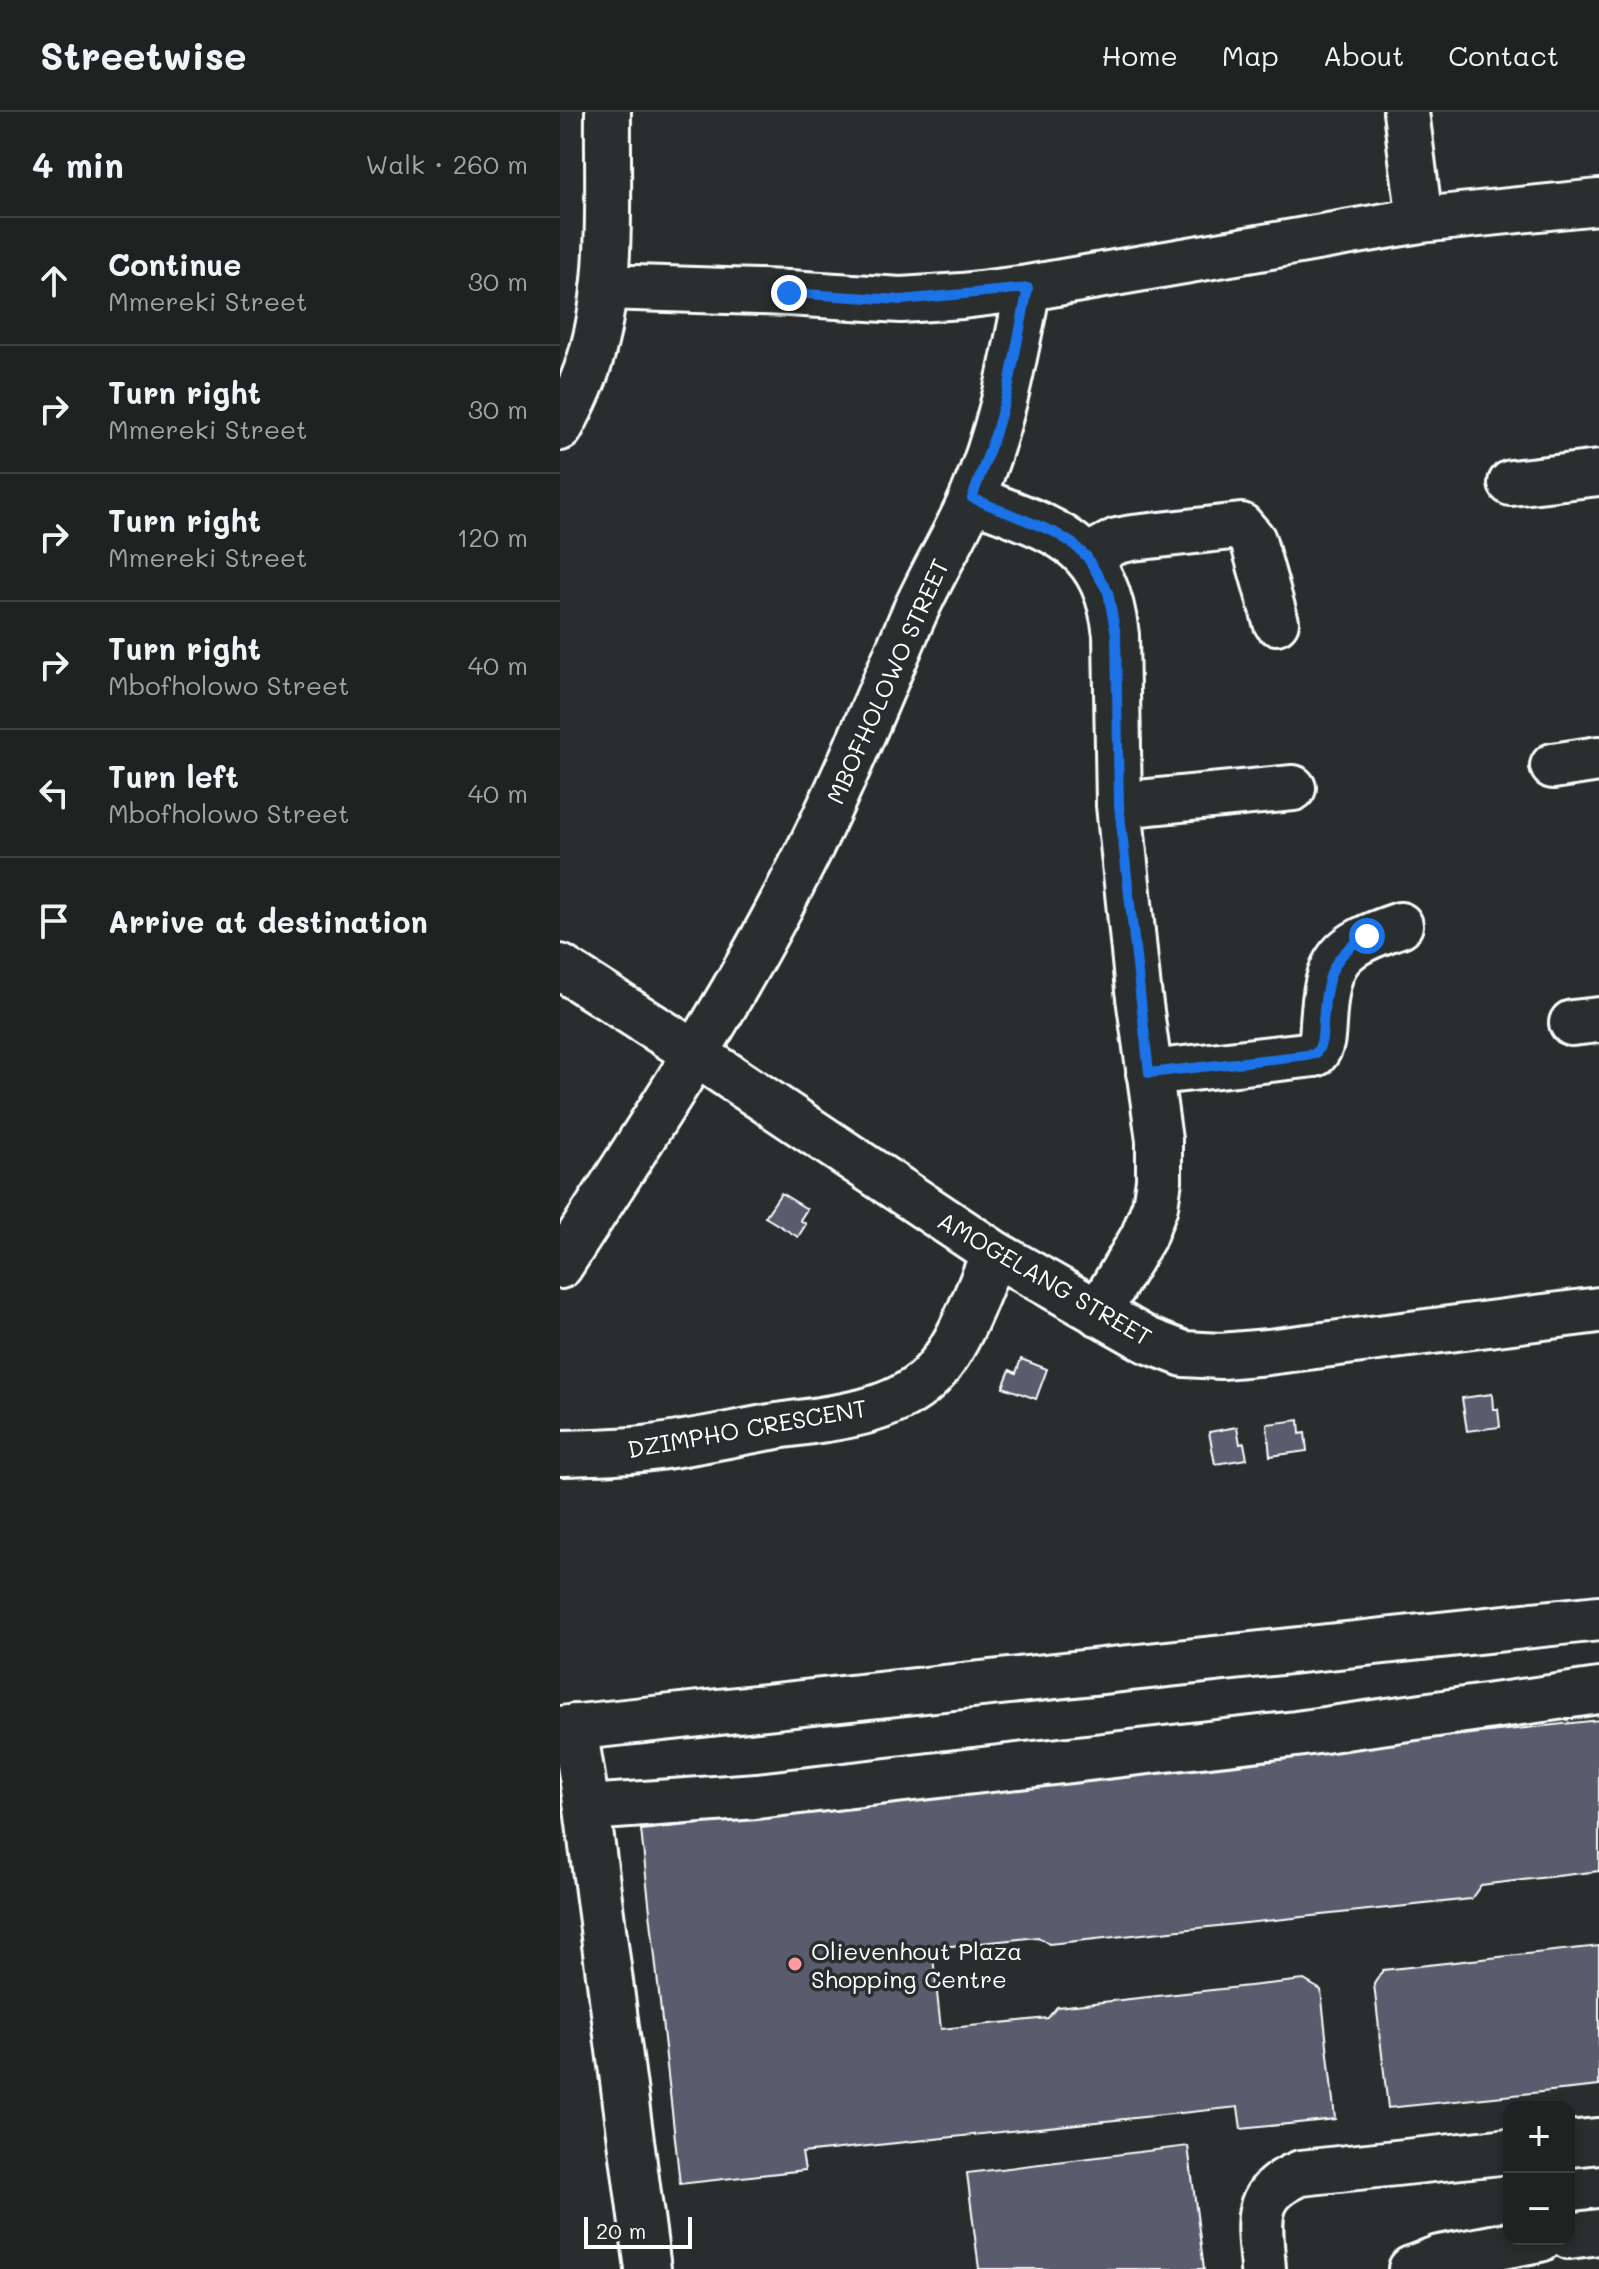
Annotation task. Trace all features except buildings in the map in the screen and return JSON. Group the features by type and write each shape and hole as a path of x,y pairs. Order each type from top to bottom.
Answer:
{"street":[{"path":"560,426 590,360 599,321 604,287 608,112"},
{"path":"1406,112 1420,220"},
{"path":"604,287 901,300 1028,288 1420,220 1599,202"},
{"name":"MBOFHOLOWO STREET","path":"696,1054 803,862 835,798 918,604 972,498 1004,405 1028,288"},
{"path":"1511,483 1599,473"},
{"path":"972,498 1054,532 1087,557 1108,592 1114,612 1119,805 1159,1140 1159,1180 1155,1206 1143,1237 1098,1313"},
{"path":"1087,557 1117,541 1241,526 1253,540 1276,622"},
{"path":"1553,766 1599,759"},
{"path":"1119,805 1293,788"},
{"path":"1149,1073 1315,1054 1322,1046 1325,989 1338,958 1351,944 1400,925"},
{"name":"AMOGELANG STREET","path":"560,967 994,1253 1147,1340 1184,1354 1221,1356 1268,1352 1599,1310"},
{"path":"560,1266 696,1054"},
{"name":"DZIMPHO CRESCENT","path":"560,1453 651,1448 828,1418 867,1410 897,1399 921,1385 939,1366 957,1336 994,1253"},
{"path":"648,2269 587,1808 567,1728 1599,1618"},
{"path":"587,1808 757,1796 1296,1734 1599,1691"},
{"path":"1575,2143 1599,2141"},
{"path":"1263,2269 1260,2208 1269,2192 1282,2180 1301,2173 1503,2152"},
{"path":"1575,2235 1599,2232"},
{"path":"1411,2269 1439,2258 1508,2245"}],"place":[{"name":"Olievenhout Plaza Shopping Centre","path":"795,1964"}],"route":[{"path":"789,293 901,300 1028,288 1008,390 972,498 1054,532 1072,543 1087,557 1108,592 1116,635 1119,805 1149,1073 1315,1054 1322,1046 1325,989 1332,968 1351,944 1367,936"}]}
